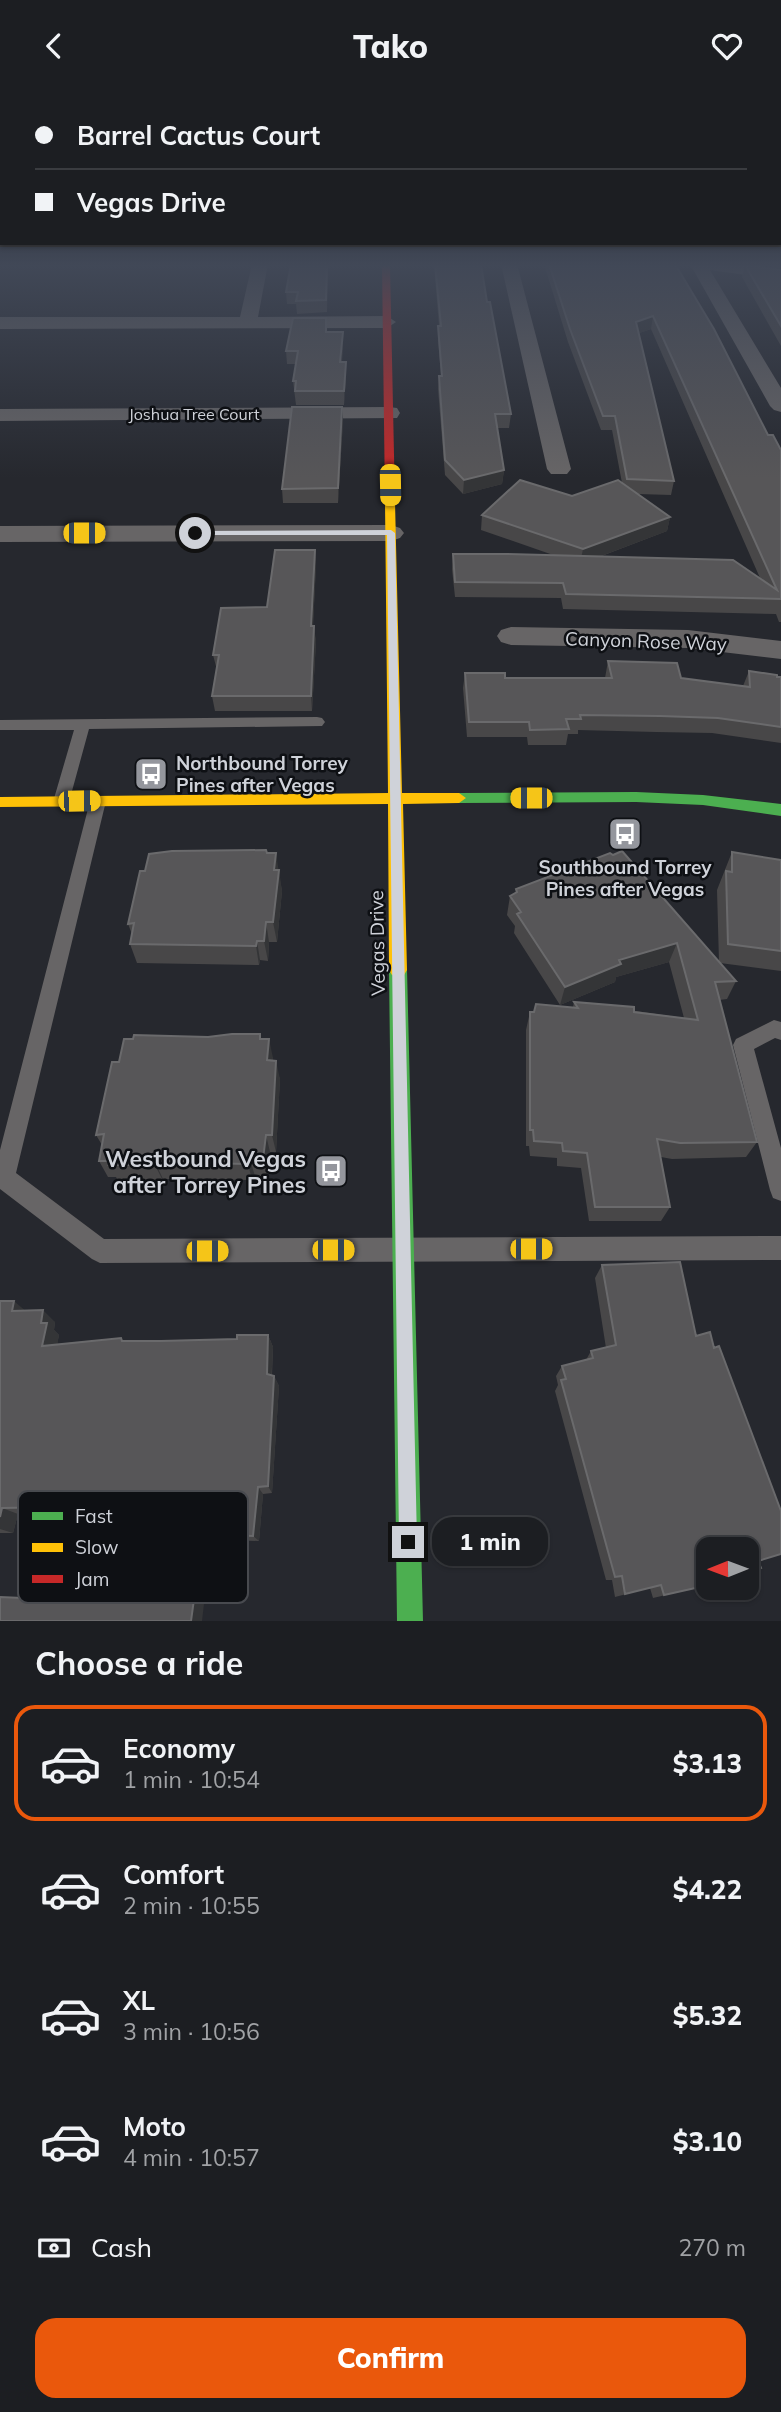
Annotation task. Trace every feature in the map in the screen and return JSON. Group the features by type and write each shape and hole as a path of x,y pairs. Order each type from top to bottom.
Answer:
{"main road":[{"name":"Vegas Drive","path":"387,335 410,1621"},
{"path":"0,802 636,797 703,800 781,810"}],"street":[{"path":"526,335 559,469"},
{"path":"744,335 775,384 781,406"},
{"name":"Joshua Tree Court","path":"0,415 389,414"},
{"path":"0,534 391,533"},
{"name":"Canyon Rose Way","path":"511,636 688,639 781,650"}],"lane":[{"path":"0,725 317,722"},
{"path":"61,801 83,724"},
{"path":"98,801 4,1178 100,1251 781,1248"},
{"path":"781,1031 774,1029 743,1045 781,1189"}],"building":[{"path":"289,335 343,335 340,362 346,362 344,391 295,391 296,381 293,381 298,351 286,351"},
{"path":"439,335 496,335 511,414 495,414 504,470 464,480 445,460 439,376 442,376"},
{"path":"572,335 639,335 674,481 627,479 615,416 603,416"},
{"path":"662,335 717,335 768,435 773,435 781,450 781,599 566,594 563,583 455,582 453,554 733,560 777,590"},
{"path":"292,407 342,407 338,488 282,489"},
{"path":"520,480 572,496 618,480 670,517 583,549 482,515"},
{"path":"275,550 315,550 311,696 212,696 219,655 213,655 221,608 267,607"},
{"path":"608,661 677,663 681,678 750,687 749,671 777,675 781,677 781,727 718,718 660,716 580,715 581,719 566,719 569,729 530,730 529,722 469,722 465,673 505,673 505,678 612,678"},
{"path":"266,850 267,853 276,853 274,870 279,870 273,922 266,922 264,941 257,941 256,946 130,944 134,923 128,924 140,871 145,871 149,854 172,851"},
{"path":"622,851 736,981 715,982 757,1142 680,1143 657,1139 670,1207 595,1207 587,1153 563,1151 562,1143 534,1141 533,1130 530,1130 530,1012 534,1012 536,1004 578,1008 574,1002 634,1007 634,1012 698,1020 677,943 619,960 621,964 565,987 517,914 521,912 510,896 517,892 516,889 610,853 613,855"},
{"path":"732,852 781,860 781,951 728,944 726,871 732,872"},
{"path":"260,1034 260,1039 269,1039 267,1060 276,1061 272,1135 266,1135 263,1159 250,1160 248,1164 155,1162 155,1165 109,1165 111,1161 99,1161 104,1134 96,1135 112,1062 119,1062 124,1039 133,1039 134,1035 208,1037"},
{"path":"680,1262 696,1336 710,1332 714,1348 719,1346 781,1511 781,1554 760,1560 760,1537 696,1537 696,1588 664,1595 661,1585 625,1594 622,1576 615,1577 561,1380 566,1379 562,1366 593,1358 591,1351 616,1345 602,1265"},
{"path":"0,1301 14,1301 12,1311 43,1310 41,1323 47,1323 42,1346 121,1338 122,1341 161,1341 237,1339 237,1335 268,1335 267,1374 274,1376 268,1486 258,1487 253,1536 248,1536 248,1491 18,1491 18,1508 2,1508 0,1517"},
{"path":"0,1597 18,1598 18,1603 193,1603 191,1621 0,1621"}],"traffic: fast":[{"path":"459,798 636,797 703,800 781,810"},
{"path":"398,970 410,1621"}],"traffic: slow":[{"path":"390,502 398,970"},
{"path":"0,802 459,798"}],"traffic: jam":[{"path":"387,335 390,502"}],"place":[{"name":"Northbound Torrey Pines after Vegas","path":"151,774"},
{"name":"Southbound Torrey Pines after Vegas","path":"625,834"},
{"name":"Westbound Vegas after Torrey Pines","path":"331,1171"}],"route":[{"path":"195,533 391,533 408,1542"}]}
